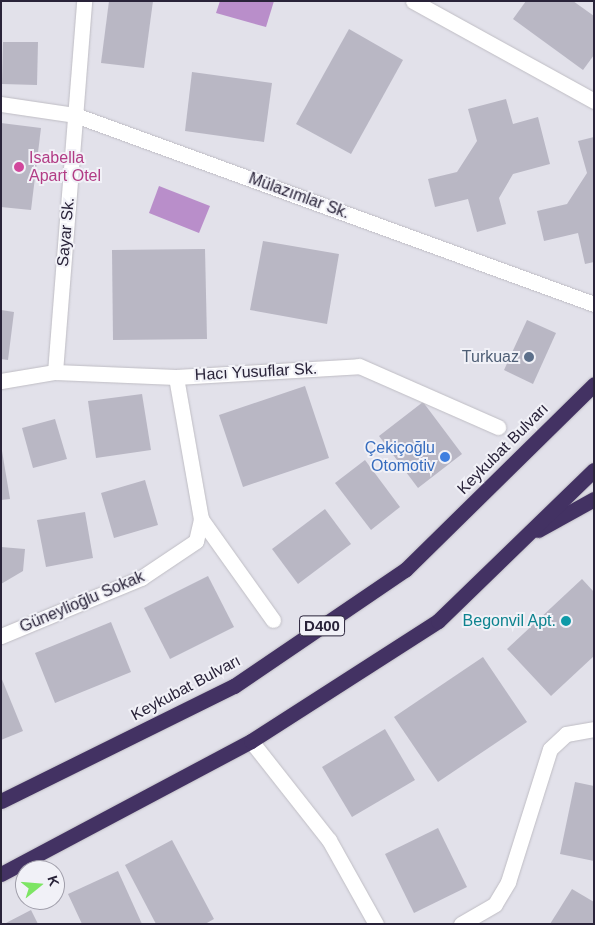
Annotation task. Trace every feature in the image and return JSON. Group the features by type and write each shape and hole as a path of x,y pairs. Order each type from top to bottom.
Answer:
{"highway":[{"name":"Keykubat Bulvarı","path":"1,800 234,686 405,570 594,384"},
{"path":"1,874 251,741 438,621 515,542 594,470"},
{"path":"515,542 594,499"}],"street":[{"name":"Sayar Sk.","path":"55,372 84,1"},
{"path":"413,1 594,101"},
{"name":"Mülazımlar Sk.","path":"1,104 76,115 594,304"},
{"name":"Hacı Yusuflar Sk.","path":"1,381 55,372 176,377 359,366 498,427"},
{"name":"Güneylioğlu Sokak","path":"1,636 141,578 196,541 201,519 176,377"},
{"path":"201,519 273,620"},
{"path":"461,924 495,904 508,882 550,749 566,734 594,729"},
{"path":"251,741 329,840 376,924"}],"shaded area":[{"path":"220,1 274,1 266,27 216,13"},
{"path":"159,186 210,206 199,233 149,213"}],"building":[{"path":"109,1 153,1 144,68 101,63"},
{"path":"526,1 573,1 594,16 594,55 583,70 513,19"},
{"path":"349,29 403,60 351,154 296,124"},
{"path":"3,42 38,42 37,85 2,84"},
{"path":"192,72 272,83 264,142 185,131"},
{"path":"506,99 513,124 538,117 550,164 513,174 499,198 506,224 477,232 468,199 435,207 428,179 457,172 477,141 468,109"},
{"name":"Isabella Apart Otel","path":"1,123 41,128 31,210 1,207"},
{"path":"594,137 594,262 585,264 578,233 544,241 537,211 567,204 587,173 578,141"},
{"path":"263,241 339,254 327,324 250,310"},
{"path":"205,249 207,339 113,340 112,250"},
{"path":"1,310 14,312 8,360 1,359"},
{"path":"527,320 556,333 533,384 504,370"},
{"path":"305,386 329,458 243,487 219,415"},
{"path":"142,394 151,450 96,458 88,401"},
{"path":"423,402 462,454 418,488 379,436"},
{"path":"55,419 67,459 33,468 22,428"},
{"path":"1,445 10,499 1,500"},
{"path":"365,460 400,507 371,530 335,483"},
{"path":"145,480 158,525 114,538 101,493"},
{"path":"325,509 351,544 298,584 272,549"},
{"path":"85,512 93,558 46,567 37,520"},
{"path":"1,547 25,549 23,571 1,584"},
{"path":"208,576 234,627 170,659 144,608"},
{"name":"Begonvil Apt.","path":"582,579 594,592 594,656 551,696 507,649"},
{"path":"111,622 131,672 55,703 35,653"},
{"path":"483,657 527,722 438,782 394,717"},
{"path":"1,677 23,731 1,740"},
{"path":"385,729 415,780 352,817 322,767"},
{"path":"575,782 594,786 594,861 560,854"},
{"path":"438,828 467,887 414,913 385,854"},
{"path":"172,840 214,919 205,924 156,924 125,865"},
{"path":"118,871 142,924 82,924 68,894"},
{"path":"572,889 594,902 594,924 550,924"},
{"path":"31,910 38,924 4,924"}],"place":[{"name":"Isabella Apart Otel","path":"19,167"},
{"name":"Turkuaz","path":"529,357"},
{"name":"Çekiçoğlu Otomotiv","path":"445,457"},
{"name":"Begonvil Apt.","path":"566,621"}]}
